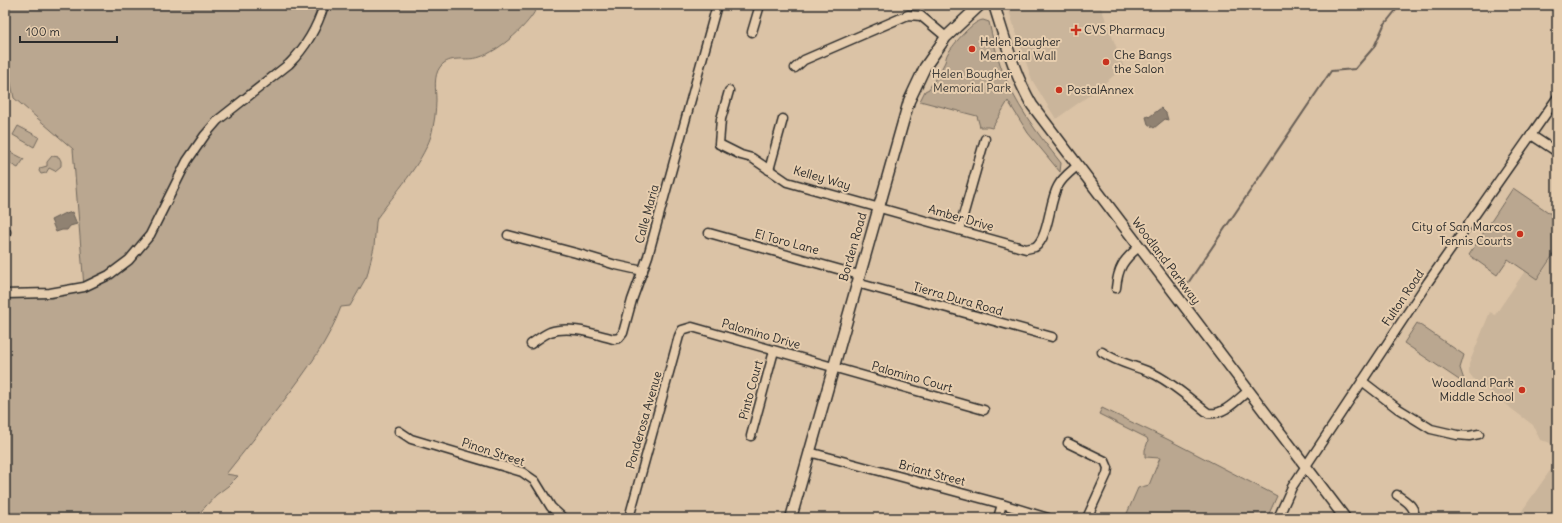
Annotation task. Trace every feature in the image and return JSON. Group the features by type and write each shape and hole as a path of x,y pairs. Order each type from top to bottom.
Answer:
{"main road":[{"name":"Borden Road","path":"791,518 908,101 925,67 946,37 980,5"},
{"name":"Woodland Parkway","path":"994,5 1024,91 1032,105 1345,518"}],"street":[{"path":"5,294 50,293 84,287 109,275 129,260 150,235 187,161 205,135 218,120 297,56 311,36 320,18 324,5"},
{"name":"Calle Maria","path":"531,344 551,332 565,329 582,331 614,340 619,338 623,333 632,300 643,271 717,5"},
{"path":"752,32 760,5"},
{"path":"795,68 804,60 908,15 921,16 946,37"},
{"name":"Kelley Way","path":"729,90 721,119 719,144 752,158 787,182 879,207"},
{"name":"Fulton Road","path":"1278,518 1292,487 1362,381 1428,282 1557,98"},
{"path":"769,170 783,119"},
{"path":"1531,135 1557,152"},
{"path":"959,230 985,140"},
{"name":"Amber Drive","path":"879,207 1026,249 1037,246 1042,240 1057,187 1064,177 1077,166"},
{"name":"El Toro Lane","path":"709,233 858,279"},
{"path":"508,235 643,271"},
{"path":"1116,288 1121,265 1128,256 1139,247"},
{"name":"Tierra Dura Road","path":"858,279 1052,338"},
{"name":"Palomino Drive","path":"682,330 692,327 833,367"},
{"name":"Ponderosa Avenue","path":"629,518 682,330"},
{"name":"Pinto Court","path":"751,436 774,351"},
{"path":"1102,352 1114,360 1154,374 1173,384 1208,413 1215,415 1221,413 1248,391"},
{"name":"Palomino Court","path":"833,367 984,410"},
{"path":"1362,381 1397,408 1431,429 1457,435 1479,434"},
{"name":"Pinon Street","path":"399,431 411,439 522,472 535,481 551,507 563,518"},
{"path":"1068,443 1105,461 1108,468 1107,474 1087,518"},
{"name":"Briant Street","path":"809,452 1002,504 1048,518"},
{"path":"1397,495 1409,503 1414,509 1415,518"},
{"path":"998,518 1002,504"}],"shaded area":[{"path":"1007,5 1100,5 1124,67 1094,92 1056,119 1032,80"},
{"path":"1161,108 1166,113 1168,120 1165,119 1154,128 1148,124 1146,117 1149,117"},
{"path":"72,212 77,224 70,226 67,230 56,232 51,220 65,213"},
{"name":"Woodland Park Middle School","path":"1557,251 1557,518 1517,518 1554,465 1556,459 1554,446 1548,442 1540,440 1533,425 1476,382 1469,373 1469,364 1490,312 1495,315 1525,271 1538,279"}],"green space":[{"path":"5,5 538,5 522,28 496,49 480,57 453,59 444,63 440,67 436,75 436,109 431,136 421,158 377,218 374,247 367,276 350,306 341,307 324,343 301,377 271,418 226,474 238,476 216,495 195,518 5,518 5,294 84,287 73,149 14,98 5,55"},
{"name":"Helen Bougher Memorial Park","path":"983,20 989,22 1001,67 1012,93 1035,129 1061,163 1060,172 1028,133 1008,101 992,128 980,127 977,116 920,101 925,91 929,89 945,62 947,54 954,44 974,24"},
{"path":"18,126 39,137 34,147 13,135"},
{"path":"5,149 24,159 18,168 5,161"},
{"path":"52,156 59,157 61,166 55,171 49,168 46,173 41,174 39,171 40,168 47,166 47,162"},
{"name":"City of San Marcos Tennis Courts","path":"1513,188 1557,218 1557,249 1537,279 1508,259 1497,275 1469,255"},
{"path":"1417,323 1464,355 1460,368 1464,380 1462,382 1404,343"},
{"path":"1102,408 1167,439 1277,496 1267,518 1125,518 1138,488 1149,485 1160,458 1145,457 1145,450 1148,441 1147,438 1099,414"}],"waterway":[{"path":"1186,286 1331,71 1355,69 1374,47 1384,25 1400,5"}],"place":[{"name":"CVS Pharmacy","path":"1076,30"},
{"name":"Helen Bougher Memorial Wall","path":"972,49"},
{"name":"Che Bangs the Salon","path":"1106,62"},
{"name":"PostalAnnex","path":"1059,90"},
{"name":"City of San Marcos Tennis Courts","path":"1520,234"},
{"name":"Woodland Park Middle School","path":"1522,390"}]}
